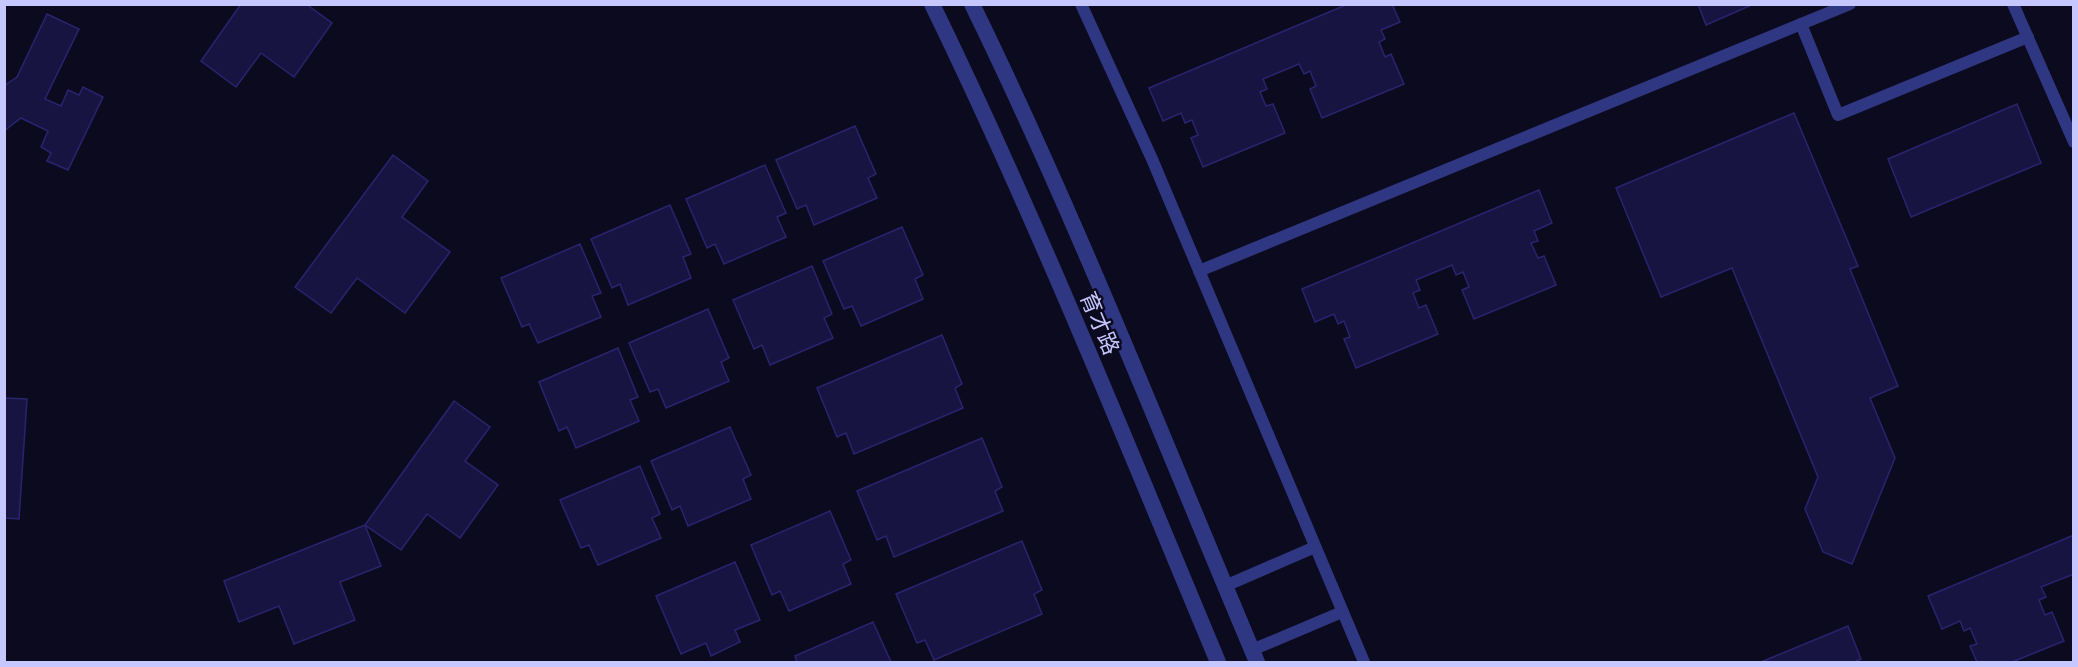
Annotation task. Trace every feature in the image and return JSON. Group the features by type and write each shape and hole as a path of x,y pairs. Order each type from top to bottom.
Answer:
{"street":[{"name":"育才路","path":"932,4 1030,213 1218,663"},
{"name":"育才路","path":"972,4 1062,199 1254,656"}],"lane":[{"path":"1081,4 1152,159 1364,663"},
{"path":"1199,271 1850,4"},
{"path":"2013,4 2073,142"},
{"path":"1802,24 1838,115 2028,37"},
{"path":"1225,586 1315,547"},
{"path":"1254,656 1342,612"}],"building":[{"path":"241,4 306,4 332,23 294,77 261,53 236,87 201,61"},
{"path":"1348,4 1392,4 1400,22 1381,30 1385,39 1379,42 1385,57 1391,54 1404,84 1322,118 1310,89 1316,86 1310,71 1304,74 1299,64 1263,79 1267,89 1260,92 1266,106 1273,104 1285,133 1203,167 1191,138 1198,135 1192,120 1185,123 1181,113 1163,121 1149,88"},
{"path":"1698,4 1754,4 1706,25"},
{"path":"47,14 79,29 45,99 61,106 68,90 79,95 83,87 103,97 68,170 47,161 51,153 41,147 48,131 21,118 4,131 4,86 17,77"},
{"path":"2017,104 2041,163 1911,217 1888,159"},
{"path":"1794,113 1858,266 1850,269 1898,386 1870,398 1895,458 1852,564 1823,552 1805,509 1818,477 1732,268 1661,297 1616,188"},
{"path":"855,126 876,174 868,178 877,198 814,225 806,205 797,209 776,160"},
{"path":"393,155 428,181 402,217 450,252 405,313 357,278 331,313 295,287"},
{"path":"765,165 786,213 777,217 786,237 724,264 715,244 707,248 686,199"},
{"path":"1539,190 1552,223 1534,231 1538,241 1531,243 1538,258 1544,256 1556,285 1474,319 1462,290 1469,287 1463,272 1456,275 1452,265 1416,280 1420,290 1413,293 1419,308 1426,305 1438,334 1356,368 1344,339 1350,337 1344,321 1338,324 1334,314 1315,322 1302,289"},
{"path":"670,205 691,254 683,257 691,278 628,305 620,284 612,288 591,239"},
{"path":"902,227 923,275 915,279 923,299 861,326 852,306 844,309 823,261"},
{"path":"580,244 601,293 592,296 601,317 538,343 529,324 522,327 501,278"},
{"path":"812,266 832,314 824,318 833,338 770,365 762,345 754,349 733,300"},
{"path":"708,309 729,358 721,362 729,381 666,408 658,389 650,392 629,343"},
{"path":"942,335 962,384 955,388 963,408 854,454 846,433 837,437 817,388"},
{"path":"618,348 638,397 630,400 639,421 576,448 567,427 559,431 539,382"},
{"path":"4,398 27,399 19,519 4,518"},
{"path":"454,401 490,427 465,461 498,485 460,538 427,514 401,550 365,525"},
{"path":"730,427 751,475 743,479 751,499 688,526 680,506 672,510 651,461"},
{"path":"982,438 1002,487 995,491 1003,511 894,557 886,536 877,540 857,491"},
{"path":"640,466 660,514 652,518 661,538 598,565 589,545 581,548 560,500"},
{"path":"830,511 851,560 843,564 851,584 789,611 780,591 772,595 751,545"},
{"path":"365,525 381,566 340,582 355,620 294,644 279,606 239,622 224,581"},
{"path":"2074,535 2074,574 2041,587 2046,597 2039,600 2045,615 2052,612 2064,641 2012,662 1977,662 1970,646 1977,644 1970,628 1964,631 1960,621 1942,629 1928,596"},
{"path":"1022,541 1042,590 1034,594 1042,614 934,660 925,640 917,643 896,594"},
{"path":"735,562 760,620 735,630 740,642 711,656 706,643 681,654 656,596"},
{"path":"873,622 891,662 797,662 795,656"},
{"path":"1848,626 1861,659 1854,662 1761,662"}]}
